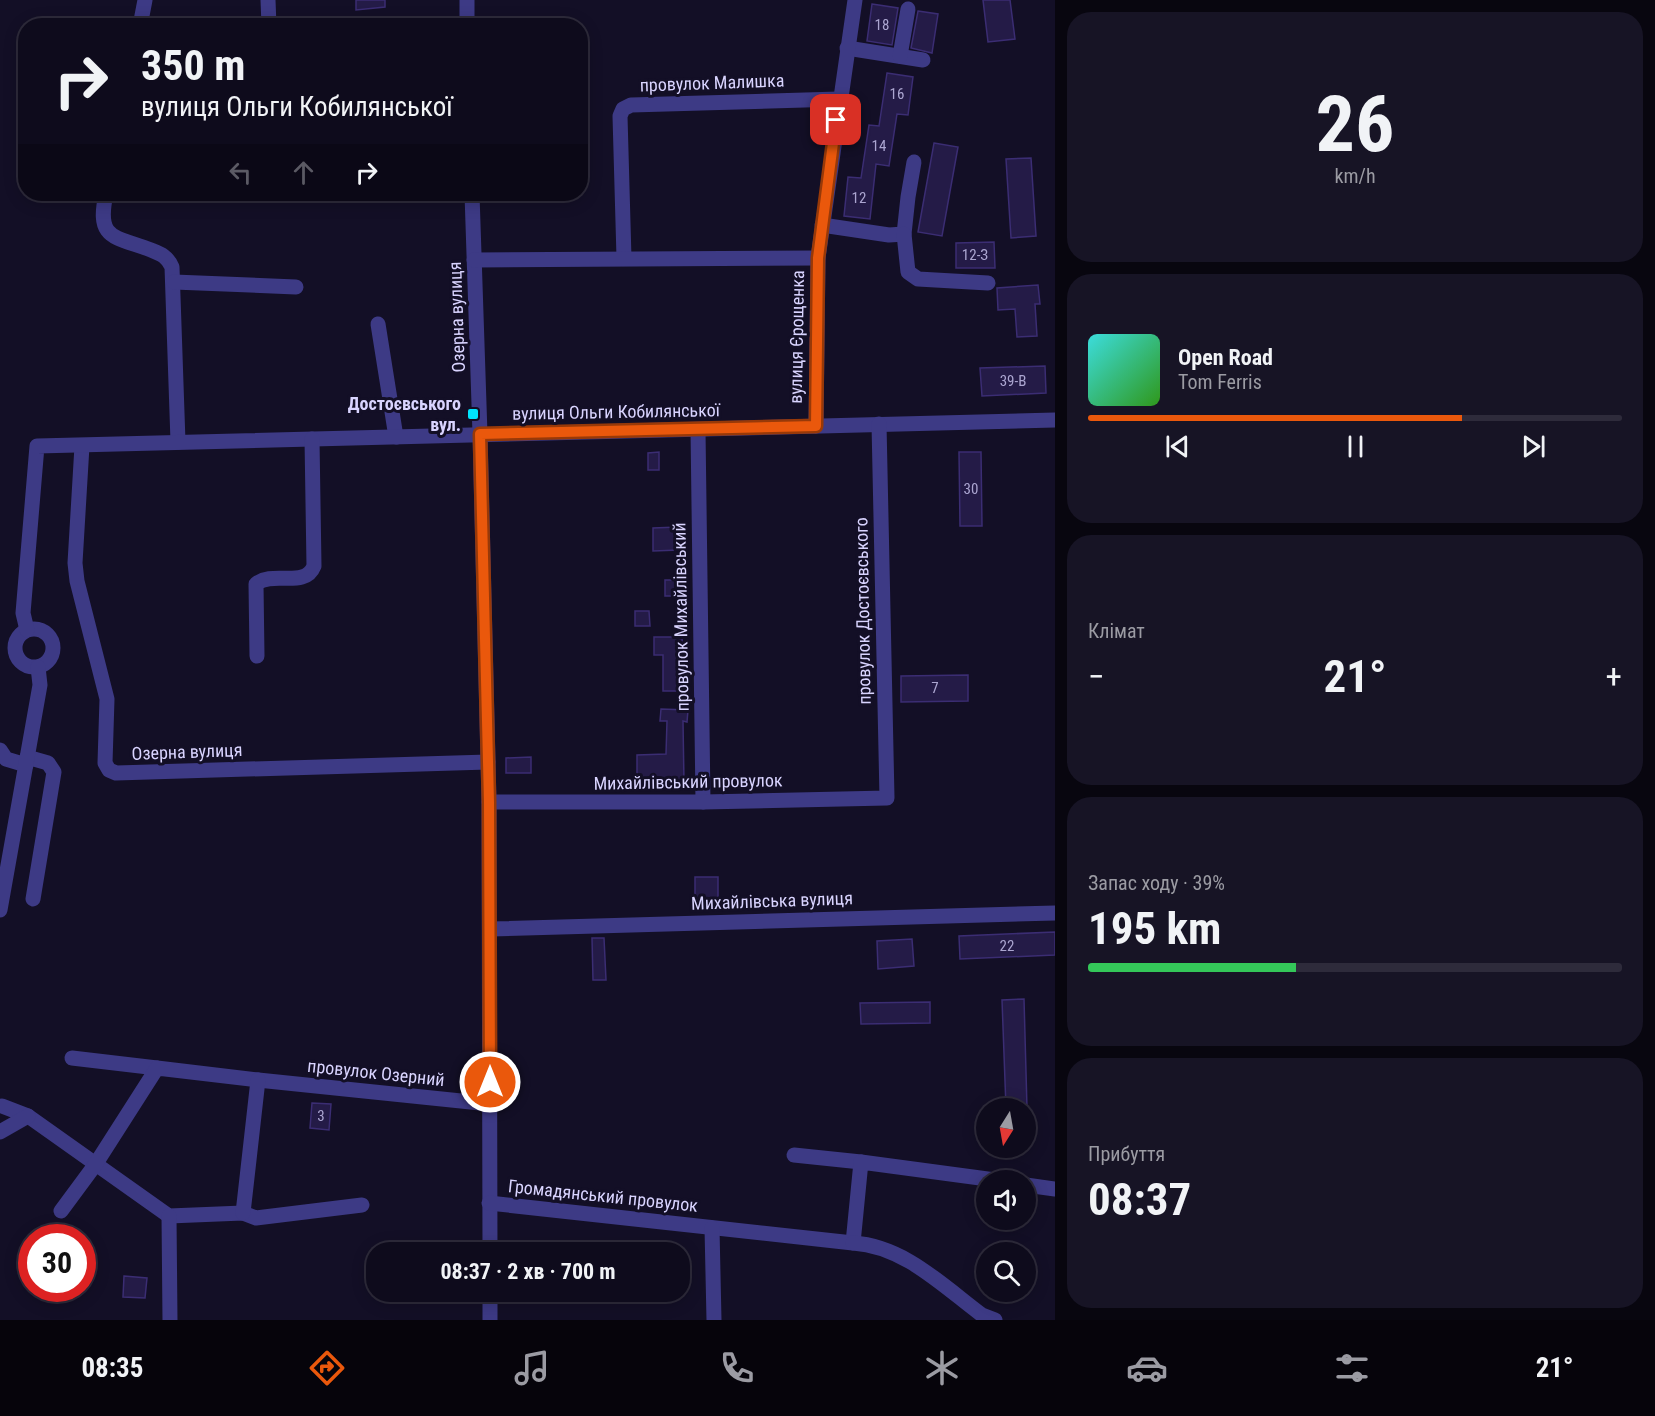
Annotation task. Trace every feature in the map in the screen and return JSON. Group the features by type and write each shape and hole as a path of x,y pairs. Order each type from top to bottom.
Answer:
{"street":[{"path":"142,18 145,0"},
{"path":"267,0 268,18"},
{"path":"466,0 467,18"},
{"name":"вулиця Єрощенка","path":"816,426 818,258 855,0"},
{"path":"900,56 908,9"},
{"path":"847,48 923,60"},
{"name":"провулок Малишка","path":"624,258 620,116 623,109 632,105 839,99"},
{"path":"914,162 904,234 908,272 918,279 988,283"},
{"path":"105,201 102,217 110,235 166,256 172,267 178,442"},
{"name":"Озерна вулиця","path":"472,201 489,762 490,1242"},
{"path":"822,225 889,235 904,234"},
{"path":"474,260 818,258"},
{"path":"174,282 297,286"},
{"path":"378,324 396,437"},
{"name":"вулиця Ольги Кобилянської","path":"27,630 23,613 37,446 1055,420"},
{"name":"провулок Достоєвського","path":"879,424 886,798"},
{"name":"провулок Михайлівський","path":"698,430 703,802"},
{"path":"257,656 256,584 263,579 305,578 314,566 312,439"},
{"name":"Озерна вулиця","path":"82,446 75,562 76,581 107,699 105,763 109,770 116,773 489,762"},
{"path":"27,630 45,632 52,642 53,649 49,661 38,667 26,666 16,657 17,638 27,630"},
{"path":"0,910 40,685 38,667"},
{"path":"0,750 6,759 48,763 54,772 33,899"},
{"name":"Михайлівський провулок","path":"489,802 703,802 886,798"},
{"name":"Михайлівська вулиця","path":"491,929 1055,913"},
{"name":"провулок Озерний","path":"72,1058 490,1104"},
{"path":"61,1211 95,1165 157,1068"},
{"path":"243,1213 258,1080"},
{"path":"2,1106 28,1116 169,1216 243,1213 256,1218 362,1205"},
{"path":"0,1132 28,1116"},
{"path":"794,1155 976,1177"},
{"path":"853,1243 861,1162"},
{"path":"1036,1186 1055,1189"},
{"name":"Громадянський провулок","path":"489,1203 871,1244 912,1262 982,1315 995,1320"},
{"path":"169,1216 170,1320"},
{"name":"Громадянський провулок","path":"712,1228 714,1320"},
{"path":"490,1302 490,1320"}],"building":[{"path":"356,0 385,0 385,7 356,10"},
{"path":"983,0 1010,0 1015,39 988,42"},
{"path":"872,4 898,8 892,45 867,41"},
{"path":"918,11 938,14 932,53 911,48"},
{"path":"887,73 913,77 908,115 897,114 889,166 876,164 870,219 844,216 848,177 861,178 869,125 879,126"},
{"path":"934,143 958,147 942,236 918,232"},
{"path":"1031,158 1036,236 1011,238 1006,159"},
{"path":"994,242 995,268 956,268 956,243"},
{"path":"1038,285 1040,304 1035,304 1037,336 1017,337 1015,309 998,310 997,288"},
{"path":"1045,366 1046,393 982,396 980,368"},
{"path":"659,452 659,470 648,470 648,453"},
{"path":"959,452 981,452 982,526 960,526"},
{"path":"678,527 679,550 653,551 653,528"},
{"path":"665,580 678,580 678,596 665,596"},
{"path":"635,611 649,611 650,626 635,626"},
{"path":"654,637 682,637 684,691 663,691 663,655 654,655"},
{"path":"968,675 968,701 901,702 901,676"},
{"path":"661,709 688,710 687,722 683,721 684,783 666,784 666,779 637,780 637,755 666,754 667,721 660,721"},
{"path":"531,757 531,773 506,773 506,758"},
{"path":"695,877 718,877 718,902 695,902"},
{"path":"1055,932 1055,955 960,959 959,936"},
{"path":"592,938 604,938 606,980 593,980"},
{"path":"912,939 914,966 878,969 877,941"},
{"path":"1024,999 1027,1098 1006,1098 1002,1000"},
{"path":"930,1002 930,1023 861,1024 860,1003"},
{"path":"312,1103 331,1104 329,1130 310,1128"},
{"path":"124,1276 147,1278 145,1298 123,1297"}],"place":[{"name":"Достоєвського вул.","path":"473,414"}],"route":[{"path":"490,1082 491,929 480,434 816,426 818,258 836,120"}]}
